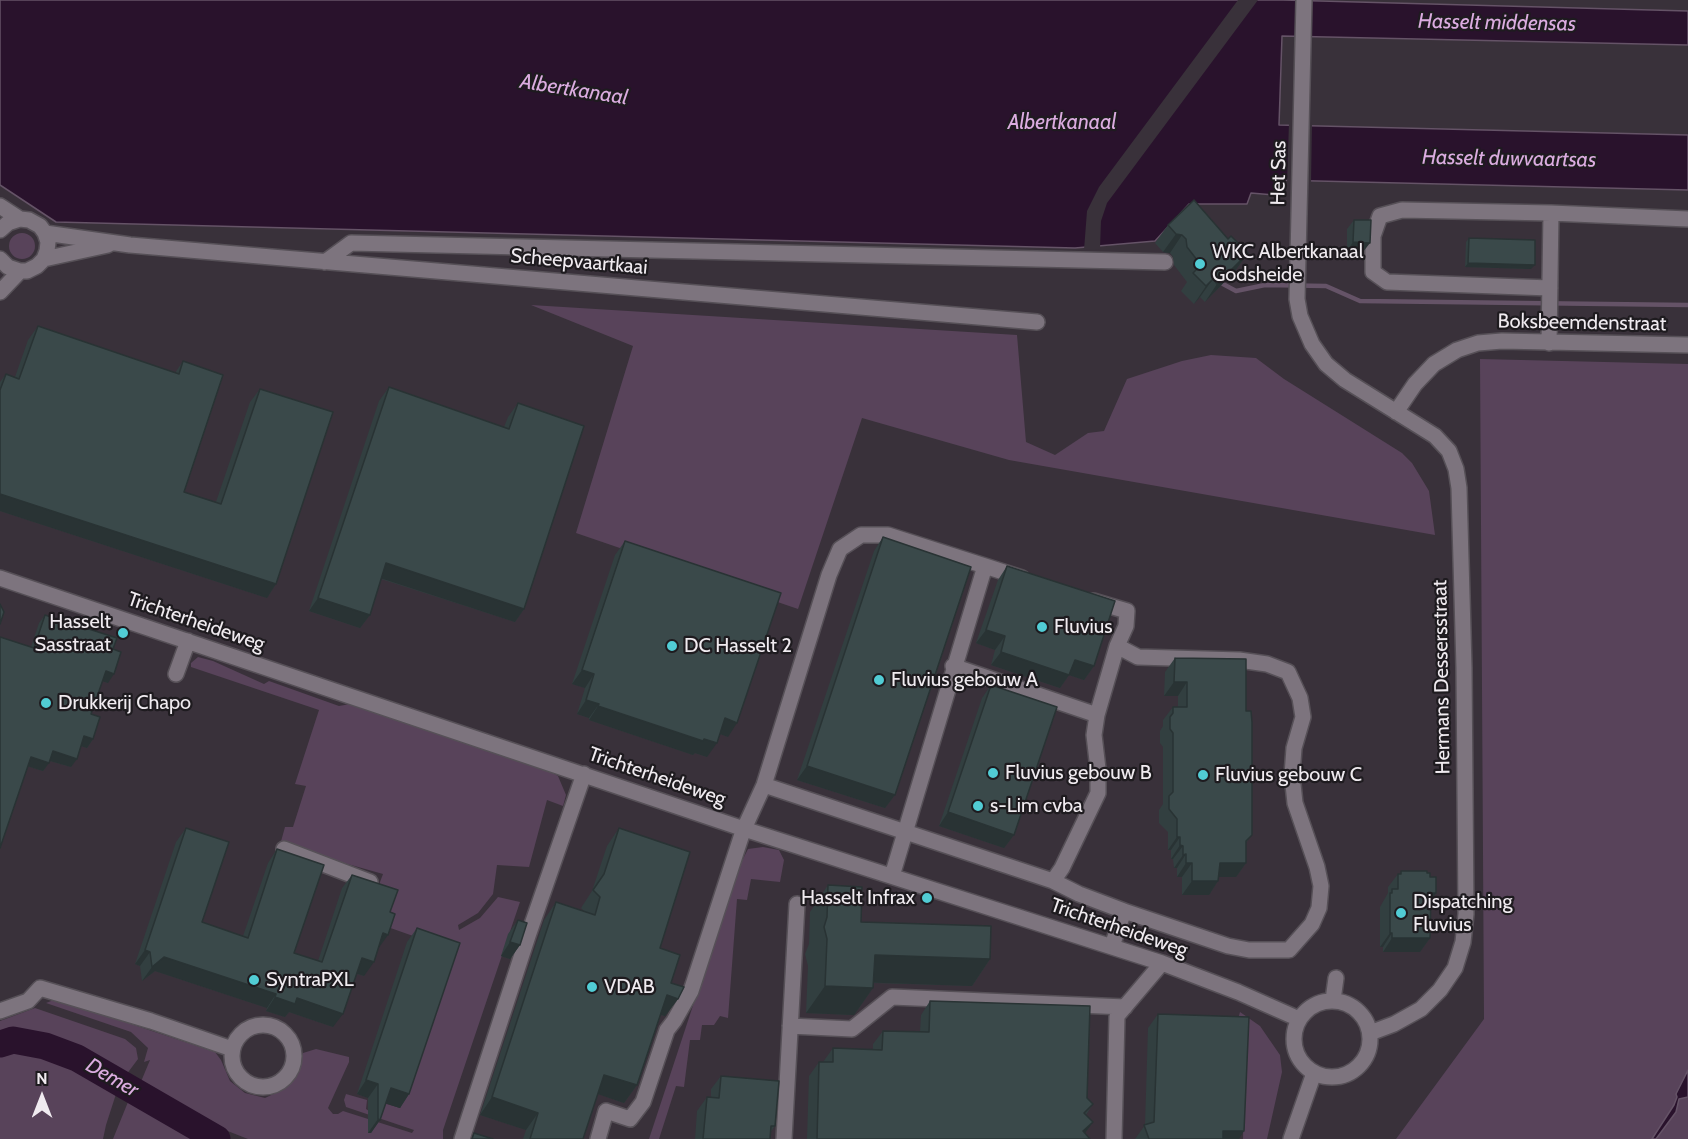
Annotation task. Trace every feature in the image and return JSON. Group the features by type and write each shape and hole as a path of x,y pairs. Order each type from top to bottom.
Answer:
{"street":[{"name":"Het Sas","path":"1304,0 1297,299 1300,316 1312,344"},
{"path":"0,206 20,219 34,223 45,233 48,242 44,259"},
{"path":"1550,288 1387,282 1373,272 1373,236 1380,216 1402,210 1688,219"},
{"path":"1549,343 1551,213"},
{"path":"0,230 8,223 20,219"},
{"name":"Scheepvaartkaai","path":"45,233 118,243 325,262 1037,322"},
{"name":"Scheepvaartkaai","path":"0,292 20,271 37,266 44,259 118,243"},
{"path":"325,262 351,243 1165,262"},
{"path":"0,259 8,267 20,271"},
{"name":"Boksbeemdenstraat","path":"1396,412 1415,384 1434,364 1457,350 1478,343 1502,341 1688,345"},
{"name":"Hermans Dessersstraat","path":"1312,344 1326,364 1346,380 1435,436 1449,451 1456,469 1459,488 1464,668 1466,914 1463,942 1455,968 1440,990 1421,1009 1394,1024 1370,1033"},
{"path":"598,1139 606,1111 630,1119 642,1102 667,1030 691,991 744,829 764,785 829,575 840,549 861,535 888,535 1040,584"},
{"path":"892,876 953,666 985,566"},
{"name":"Trichterheideweg","path":"0,578 744,829 1112,946 1238,992 1299,1018"},
{"path":"1053,881 1062,868 1098,794 1094,735 1097,715 1117,645 1126,626 1128,611 1084,597"},
{"path":"176,674 188,641"},
{"path":"764,785 1053,881 1079,894 1228,946 1249,950 1289,950 1312,924 1319,908 1321,886 1317,867 1295,803 1292,775 1294,748 1303,717 1300,698 1288,672 1267,664 1239,660 1138,657 1117,645"},
{"path":"953,666 1097,715"},
{"path":"462,1139 584,774"},
{"path":"284,849 378,886"},
{"path":"784,1139 797,904"},
{"path":"1112,946 1124,910"},
{"path":"1114,1139 1117,1016 1162,963"},
{"path":"1333,1000 1336,978"},
{"path":"0,1011 28,1001 40,988 151,1021 232,1049"},
{"path":"790,1026 852,1029 892,997 1125,1007"},
{"path":"1333,1000 1346,1003 1357,1010 1365,1020 1370,1033 1369,1047 1364,1060 1354,1070 1341,1076 1327,1077 1314,1073 1300,1060 1293,1043 1294,1030 1299,1018 1308,1008 1320,1002 1333,1000"},
{"path":"262,1024 276,1027 287,1035 293,1048 294,1059 291,1070 284,1080 274,1086 263,1088 252,1086 242,1080 231,1060 232,1049 238,1036 249,1027 262,1024"},
{"path":"1291,1139 1314,1073"}],"shaded area":[{"path":"22,233 31,237 35,246 31,255 22,259 13,255 9,246 13,237"},
{"path":"531,305 1017,335 1026,442 1055,455 1088,433 1104,431 1127,379 1182,361 1211,355 1256,358 1284,379 1402,453 1412,463 1429,491 1435,535 1009,460 862,418 798,609 576,533 633,346"},
{"path":"1480,359 1688,364 1688,1139 1396,1139 1484,1019"},
{"path":"198,657 213,661 264,684 269,681 339,706 350,704 536,764 558,776 566,795 563,806 547,800 529,867 497,865 493,894 478,913 458,925 459,930 480,918 498,897 520,902 443,1130 443,1139 248,1139 220,1128 140,1084 150,1060 144,1062 148,1048 131,1032 46,1003 56,999 215,1052 230,1081 245,1093 265,1098 284,1089 292,1081 303,1053 316,1049 349,1057 349,1062 328,1108 333,1114 343,1111 412,1133 414,1130 346,1107 344,1100 346,1094 367,1100 366,1109 372,1113 380,1102 400,1108 450,949 382,925 374,898 383,874 280,845 285,827 293,827 306,786 295,784 319,710 191,667 191,663"},
{"path":"763,847 779,850 784,860 780,882 751,879 747,900 737,899 728,1018 720,1016 714,1025 702,1025 700,1040 690,1040 684,1087 676,1086 659,1139 649,1139 738,869 748,849"},
{"path":"35,1008 125,1039 136,1048 138,1059 126,1075 75,1045 20,1030 0,1035 0,1021"},
{"path":"1240,1012 1260,1026 1280,1055 1282,1072 1267,1139 1243,1139 1245,1031 1235,1030"},
{"path":"0,1048 32,1048 116,1094 103,1139 0,1139"},
{"path":"128,1102 180,1130 198,1139 113,1139"}],"water":[{"name":"Albertkanaal","path":"0,0 1283,0 1688,11 1688,45 1282,36 1279,125 1688,135 1688,190 1276,180 1274,195 1251,193 1247,204 1189,204 1155,241 1075,248 56,222 0,185"},
{"path":"1688,1070 1688,1097 1679,1099 1676,1112 1656,1139 1652,1139 1674,1105 1676,1094"}],"pier":[{"path":"1238,0 1258,0 1107,203 1101,221 1100,249 1084,250 1087,211 1099,187"},
{"path":"1289,122 1312,122 1311,184 1287,183"}],"building":[{"path":"1194,200 1228,239 1231,236 1248,253 1217,284 1213,279 1206,286 1193,273 1201,265 1187,247 1186,239 1176,234 1168,225"},
{"path":"1354,220 1371,220 1370,243 1353,242"},
{"path":"1469,238 1535,240 1535,265 1468,263"},
{"path":"38,326 179,374 183,361 223,375 184,492 221,504 260,389 333,412 276,584 0,494 0,390 6,374 19,379"},
{"path":"389,387 509,429 518,403 584,426 524,609 386,563 370,615 318,598"},
{"name":"Fluvius gebouw A","path":"883,537 971,567 895,795 807,766"},
{"name":"DC Hasselt 2","path":"625,541 781,593 737,723 725,718 717,743 704,739 703,741 586,700 594,674 582,670"},
{"name":"Fluvius","path":"1007,566 1115,601 1094,666 1075,660 1069,675 1001,652 1005,636 986,630"},
{"path":"0,604 4,612 0,624"},
{"name":"Drukkerij Chapo","path":"45,615 117,638 113,649 121,652 114,674 106,671 91,714 100,717 93,739 84,736 77,759 53,751 49,763 31,757 0,848 0,637 34,648"},
{"name":"Fluvius gebouw C","path":"1175,658 1246,659 1246,711 1251,711 1252,722 1252,835 1246,841 1246,863 1220,863 1218,881 1192,881 1192,863 1186,863 1186,854 1183,855 1180,837 1177,837 1177,819 1169,809 1169,796 1173,792 1173,733 1170,729 1170,717 1173,707 1187,707 1187,682 1174,682"},
{"name":"Fluvius gebouw B","path":"991,685 1057,707 1014,835 948,812"},
{"path":"186,828 229,842 202,922 248,938 277,849 324,865 294,953 322,962 352,875 398,890 390,912 395,914 388,935 383,933 374,962 362,958 343,1014 297,998 295,1004 275,997 276,994 164,957 152,967 150,952 145,950"},
{"name":"VDAB","path":"619,828 690,852 660,948 680,955 671,983 684,987 678,999 667,995 637,1085 604,1075 583,1139 530,1139 538,1113 492,1097 556,902 595,915 600,897 593,890 604,874"},
{"name":"Dispatching Fluvius","path":"1401,871 1427,871 1430,877 1436,877 1436,893 1431,893 1430,938 1392,938 1390,893 1392,889 1398,889 1398,874 1401,874"},
{"path":"828,885 862,887 861,922 991,926 990,959 875,955 873,988 825,986 827,939 824,927 827,917"},
{"path":"518,920 527,923 520,945 510,942"},
{"path":"417,928 460,943 409,1094 391,1088 380,1120 378,1119 378,1084 366,1080"},
{"path":"930,1001 1090,1006 1087,1098 1093,1104 1084,1113 1093,1122 1083,1131 1090,1139 817,1139 819,1062 833,1062 833,1048 882,1050 883,1031 929,1032"},
{"path":"1158,1014 1249,1017 1244,1131 1223,1131 1223,1139 1149,1139 1144,1125 1154,1122"},
{"path":"721,1076 779,1081 775,1126 771,1126 770,1139 703,1139 707,1097 719,1098"},
{"path":"474,1133 493,1139 472,1139"}],"waterway":[{"path":"1223,284 1236,291 1265,285 1326,286 1360,301 1688,305"},
{"name":"Demer","path":"0,1044 13,1040 45,1046 77,1058 217,1139"}],"place":[{"name":"WKC Albertkanaal Godsheide","path":"1200,264"},
{"name":"Fluvius","path":"1042,627"},
{"name":"Hasselt Sasstraat","path":"123,633"},
{"name":"DC Hasselt 2","path":"672,646"},
{"name":"Fluvius gebouw A","path":"879,680"},
{"name":"Drukkerij Chapo","path":"46,703"},
{"name":"Fluvius gebouw B","path":"993,773"},
{"name":"Fluvius gebouw C","path":"1203,775"},
{"name":"s-Lim cvba","path":"978,806"},
{"name":"Hasselt Infrax","path":"927,898"},
{"name":"Dispatching Fluvius","path":"1401,913"},
{"name":"SyntraPXL","path":"254,980"},
{"name":"VDAB","path":"592,987"}],"water label":[{"name":"Hasselt middensas","path":"1497,23"},
{"name":"Hasselt duwvaartsas","path":"1509,159"}]}
